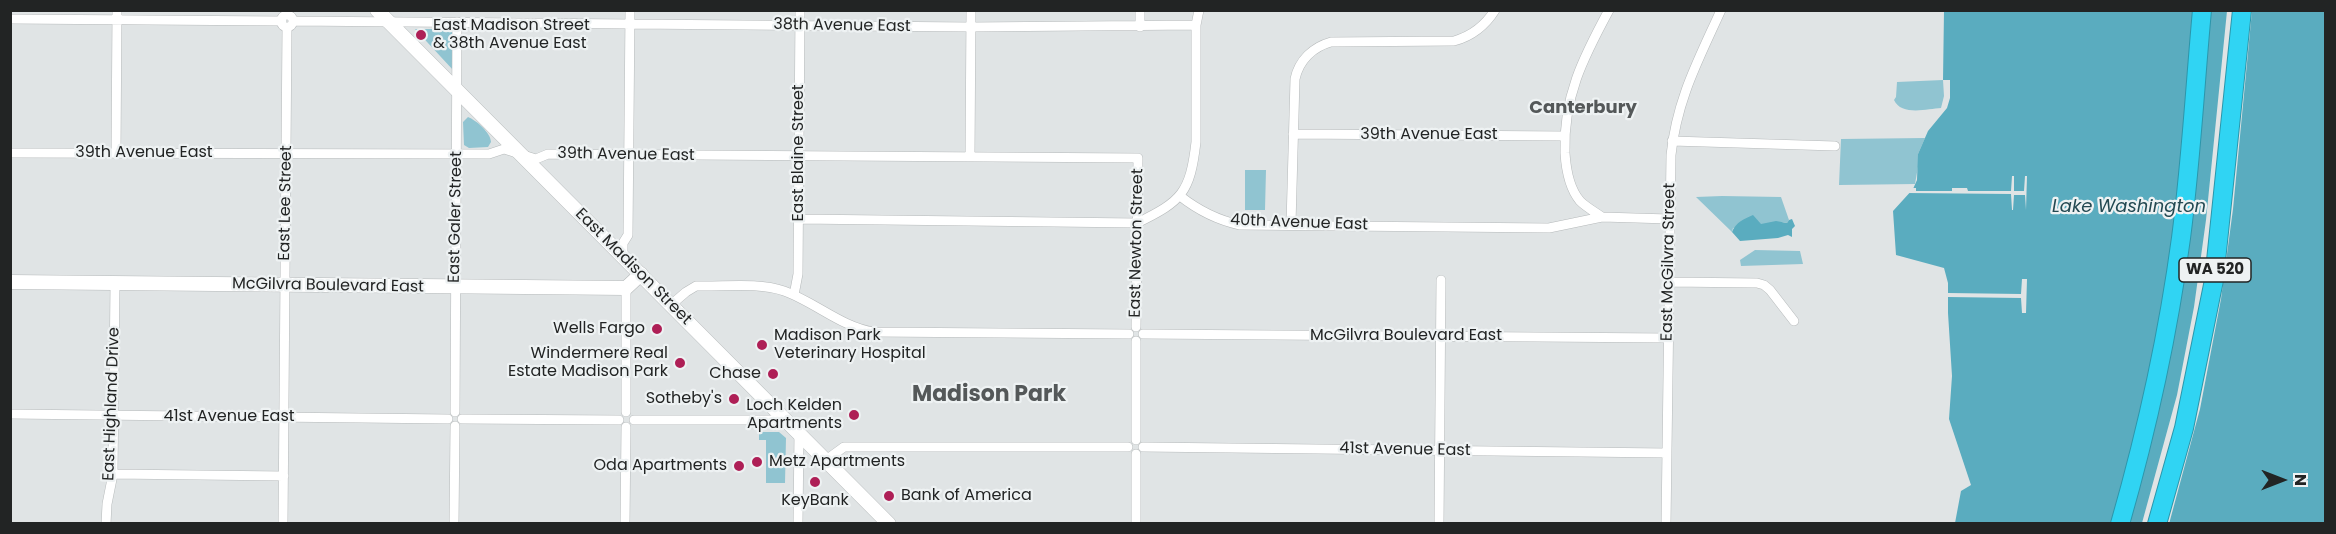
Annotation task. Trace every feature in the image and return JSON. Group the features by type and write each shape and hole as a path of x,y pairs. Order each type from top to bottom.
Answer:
{"highway":[{"name":"WA 520","path":"2120,524 2151,406 2172,293 2187,180 2202,10"},
{"name":"WA 520","path":"2157,524 2184,428 2214,280 2242,10"}],"street":[{"name":"East Madison Street","path":"377,10 889,524"},
{"path":"623,256 623,243 628,235 630,10"},
{"name":"East Blaine Street","path":"794,295 798,274 800,10"},
{"path":"970,156 971,10"},
{"path":"1140,10 1140,27"},
{"path":"799,219 1137,222 1163,210 1180,196 1191,170 1196,144 1196,25 1199,10"},
{"path":"1291,224 1295,79 1310,52 1331,42 1454,40 1467,37 1478,30 1495,10"},
{"path":"1602,217 1580,201 1570,185 1564,136 1568,106 1576,77 1609,10"},
{"name":"East McGilvra Street","path":"1666,524 1672,141 1687,84 1720,10"},
{"name":"38th Avenue East","path":"10,19 116,15 629,24 971,27 1196,25"},
{"path":"116,15 116,153"},
{"name":"East Lee Street","path":"283,524 288,19"},
{"name":"East Galer Street","path":"454,524 457,22"},
{"name":"39th Avenue East","path":"1293,134 1564,136"},
{"path":"1672,141 1835,146"},
{"name":"39th Avenue East","path":"10,153 489,154 504,149 536,159 548,154 1138,159"},
{"name":"East Newton Street","path":"1136,524 1138,159"},
{"name":"40th Avenue East","path":"1180,196 1216,219 1240,225 1549,228 1602,217 1669,219"},
{"path":"625,524 626,288 641,274"},
{"path":"1439,524 1441,280"},
{"name":"McGilvra Boulevard East","path":"10,282 626,288"},
{"path":"1669,282 1764,285 1794,321"},
{"name":"East Highland Drive","path":"106,524 106,504 113,474 116,283"},
{"name":"McGilvra Boulevard East","path":"672,304 696,286 766,287 794,295 861,330 873,332 1668,338"},
{"name":"41st Avenue East","path":"10,414 624,420"},
{"path":"624,420 631,414 634,420 786,420"},
{"path":"798,524 799,432"},
{"path":"826,460 844,447 1128,447 1130,442 1138,447"},
{"name":"41st Avenue East","path":"1138,447 1667,453"},
{"path":"113,474 284,476"}],"shaded area":[{"path":"415,29 453,29 453,70"},
{"path":"1943,80 1944,96 1941,108 1908,110 1897,105 1894,100 1897,82"},
{"path":"468,117 479,124 489,135 491,142 488,147 469,148 464,145 463,122"},
{"path":"1925,138 1918,154 1915,184 1839,185 1841,139"},
{"path":"1245,170 1266,170 1265,210 1245,210"},
{"path":"1696,197 1781,197 1789,220 1787,223 1733,228 1732,232"},
{"path":"1755,250 1800,251 1803,264 1741,266 1740,260"},
{"path":"759,432 779,432 786,438 785,483 766,483 766,440 759,440"}],"water":[{"name":"Lake Washington","path":"1944,11 2325,11 2325,523 1955,523 1961,491 1971,485 1949,419 1952,376 1948,283 1944,268 1896,255 1893,211 1913,189 1917,180 1918,154 1928,131 1947,108 1950,98 1950,80 1943,80"},
{"path":"1753,215 1761,224 1776,221 1787,223 1792,219 1795,226 1792,229 1792,237 1788,235 1740,241 1732,232 1741,221"}],"pier":[{"path":"2227,11 2252,11 2233,209 2221,299 2200,409 2169,524 2142,523 2177,395 2194,307 2206,220"},
{"path":"2012,176 2014,176 2014,191 2024,191 2025,176 2027,176 2026,210 2025,195 2014,195 2012,210 2011,194 1907,193 1910,188 1916,188 1916,191 1952,191 1952,188 1967,188 1968,191 2011,191"},
{"path":"2022,279 2027,279 2026,313 2022,313 2021,298 1948,297 1948,293 2021,294"}],"place":[{"name":"East Madison Street & 38th Avenue East","path":"421,35"},
{"name":"Wells Fargo","path":"657,329"},
{"name":"Madison Park Veterinary Hospital","path":"762,345"},
{"name":"Windermere Real Estate Madison Park","path":"680,363"},
{"name":"Chase","path":"773,374"},
{"name":"Sotheby's","path":"734,399"},
{"name":"Loch Kelden Apartments","path":"854,415"},
{"name":"Metz Apartments","path":"757,462"},
{"name":"Oda Apartments","path":"739,466"},
{"name":"KeyBank","path":"815,482"},
{"name":"Bank of America","path":"889,496"}],"district":[{"name":"Canterbury","path":"1583,108"},
{"name":"Madison Park","path":"989,395"}]}
